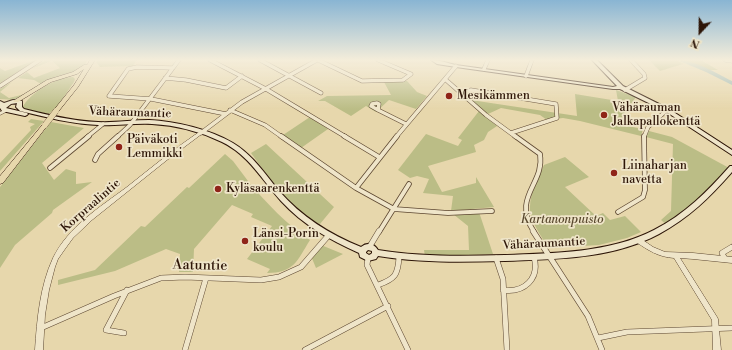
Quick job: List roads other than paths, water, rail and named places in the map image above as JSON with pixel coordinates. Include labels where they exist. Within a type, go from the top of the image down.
[{"type":"highway","points":[[17,104],[49,81],[62,76]]},
{"type":"highway","points":[[17,104],[54,81],[69,76]]},
{"type":"highway","points":[[61,105],[79,78],[72,76]]},
{"type":"highway","points":[[0,182],[76,86],[82,76]]},
{"type":"highway","points":[[0,174],[29,145]]},
{"type":"main road","points":[[528,76],[613,88],[623,88]]},
{"type":"main road","points":[[611,76],[623,88],[667,110],[732,153]]},
{"type":"main road","name":"Vähäraumantie","points":[[0,100],[17,104],[22,110],[46,116]]},
{"type":"main road","points":[[3,109],[17,104]]},
{"type":"main road","name":"Vähäraumantie","points":[[3,109],[79,122],[103,124],[167,124],[201,133],[231,144],[245,154],[283,200],[305,221],[328,236],[362,251]]},
{"type":"main road","name":"Vähäraumantie","points":[[376,253],[399,257],[435,260],[534,257],[585,254],[627,244],[675,222],[698,203],[732,168]]},
{"type":"main road","points":[[370,246],[376,253],[373,257],[368,258],[363,255],[362,251],[366,247],[370,246]]},
{"type":"street","points":[[0,86],[15,76]]},
{"type":"street","points":[[123,76],[109,96],[148,99],[226,114]]},
{"type":"street","points":[[95,160],[98,154],[132,123],[148,99],[165,78],[186,80],[226,88],[242,76]]},
{"type":"street","points":[[243,76],[379,157]]},
{"type":"street","points":[[201,133],[230,110],[288,76]]},
{"type":"street","points":[[290,76],[321,93]]},
{"type":"street","points":[[352,76],[362,81],[403,80],[408,76]]},
{"type":"street","points":[[356,188],[406,124],[449,76]]},
{"type":"street","points":[[623,88],[645,78],[645,76]]},
{"type":"street","points":[[446,80],[480,110],[540,154],[541,163],[527,198],[525,209],[530,226],[588,316],[602,350]]},
{"type":"street","points":[[460,92],[471,90],[556,104],[557,118],[511,133]]},
{"type":"street","points":[[230,110],[265,125],[356,188],[394,209],[448,213],[492,211]]},
{"type":"street","points":[[378,110],[406,124]]},
{"type":"street","points":[[618,212],[638,202],[643,197],[645,190],[644,135],[648,127],[667,110]]},
{"type":"street","points":[[50,168],[103,124]]},
{"type":"street","name":"Korpraalintie","points":[[39,350],[41,328],[52,269],[57,257],[66,244],[92,216],[201,133]]},
{"type":"street","points":[[370,246],[409,184]]},
{"type":"street","name":"Aatuntie","points":[[41,328],[127,290],[161,278],[262,280],[279,278],[300,267],[328,236]]},
{"type":"street","points":[[638,240],[651,250],[659,253],[732,260]]},
{"type":"street","points":[[725,259],[722,253],[732,247]]},
{"type":"street","points":[[675,255],[709,308],[714,319],[717,350]]},
{"type":"street","points":[[378,286],[389,282],[395,276],[398,270],[399,257]]},
{"type":"street","points":[[503,290],[514,291],[522,288],[536,268],[537,263],[534,257]]},
{"type":"street","points":[[368,258],[367,265],[408,350]]},
{"type":"street","points":[[496,258],[503,279],[507,350]]},
{"type":"street","points":[[185,350],[206,278]]},
{"type":"street","points":[[124,333],[106,330],[127,290]]},
{"type":"street","points":[[305,350],[388,306]]},
{"type":"street","points":[[598,338],[627,332],[732,328]]},
{"type":"waterway","points":[[719,76],[732,83]]},
{"type":"place","name":"Mesikämmen","points":[[449,96]]},
{"type":"place","name":"Vähärauman Jalkapallokenttä","points":[[604,115]]},
{"type":"place","name":"Päiväkoti Lemmikki","points":[[119,147]]},
{"type":"place","name":"Liinaharjan navetta","points":[[614,173]]},
{"type":"place","name":"Kyläsaarenkenttä","points":[[218,189]]},
{"type":"place","name":"Länsi-Porin koulu","points":[[245,241]]},
{"type":"park label","name":"Kartanonpuisto","points":[[562,220]]}]
